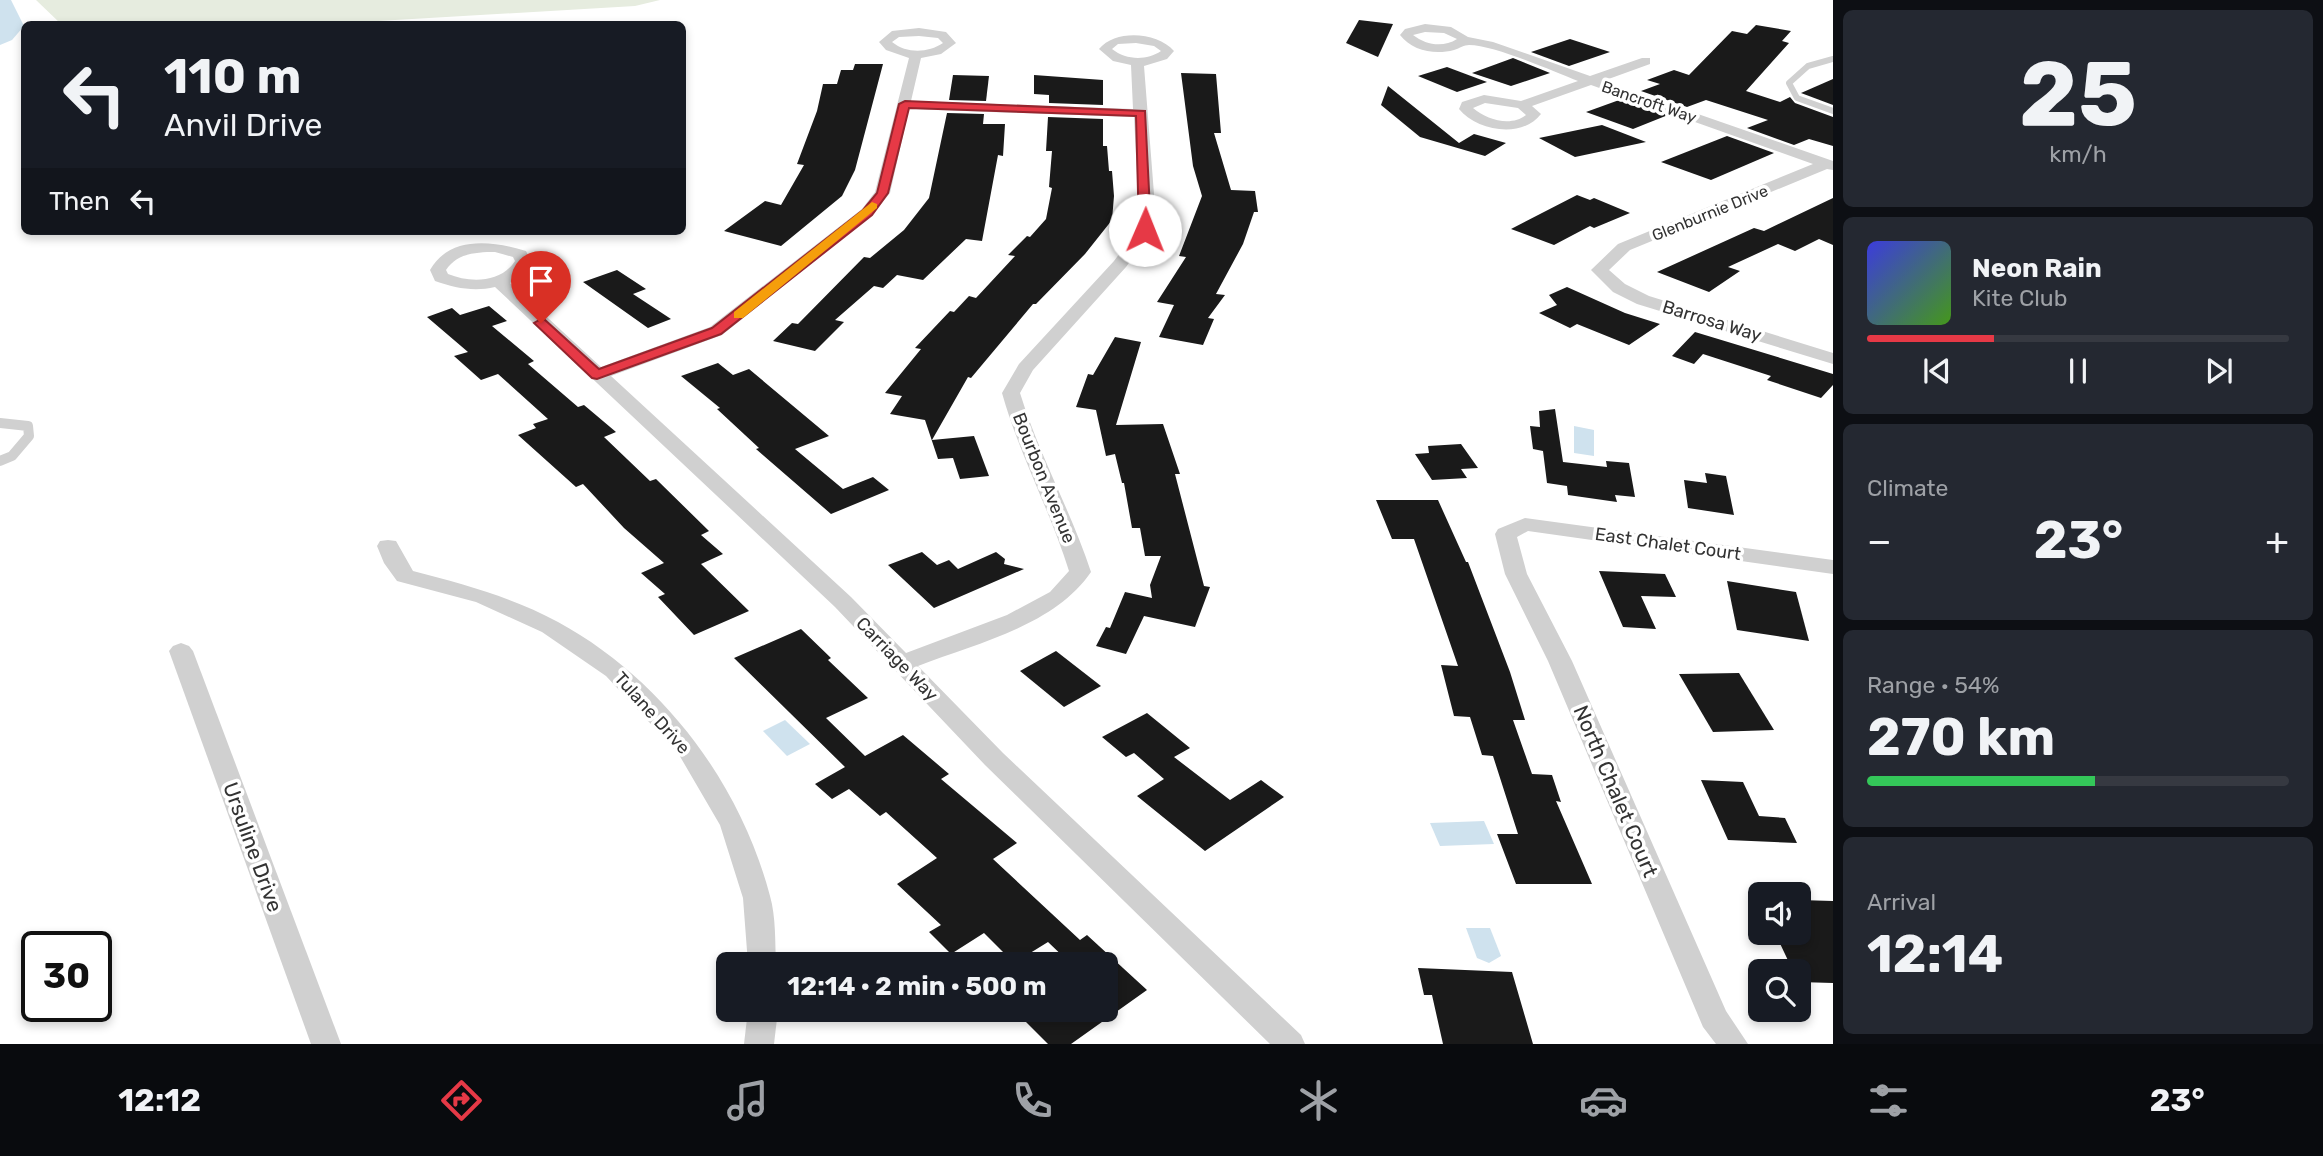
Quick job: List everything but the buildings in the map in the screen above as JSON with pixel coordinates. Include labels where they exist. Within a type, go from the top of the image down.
[{"type":"street","name":"Bancroft Way","points":[[1464,40],[1489,45],[1830,165]]},
{"type":"street","points":[[597,375],[716,331],[867,212],[882,193],[916,54]]},
{"type":"street","name":"Bourbon Avenue","points":[[901,664],[1015,620],[1058,597],[1080,572],[1072,541],[1018,421],[1011,393],[1025,368],[1120,264],[1145,230],[1142,113],[1137,61]]},
{"type":"street","points":[[1522,105],[1646,61]]},
{"type":"street","points":[[905,104],[1142,113]]},
{"type":"street","name":"Glenburnie Drive","points":[[1599,270],[1624,247],[1830,165]]},
{"type":"street","name":"Barrosa Way","points":[[1599,270],[1619,288],[1643,300],[1833,359]]},
{"type":"street","name":"Carriage Way","points":[[498,281],[842,602],[994,759],[1290,1044]]},
{"type":"street","name":"East Chalet Court","points":[[1506,534],[1525,524],[1833,567]]},
{"type":"street","name":"North Chalet Court","points":[[1506,534],[1516,575],[1560,661],[1714,1018],[1733,1044]]},
{"type":"street","name":"Tulane Drive","points":[[388,546],[395,563],[405,576],[484,597],[550,627],[614,670],[687,747],[733,824],[757,898],[761,952]]},
{"type":"street","name":"Ursuline Drive","points":[[181,651],[326,1044]]},
{"type":"street","points":[[759,1044],[761,1022]]},
{"type":"lane","points":[[1833,59],[1817,62],[1794,75],[1789,83],[1797,98],[1833,111]]},
{"type":"lane","points":[[0,423],[28,426],[29,436],[12,456],[0,461]]},
{"type":"shaded area","points":[[36,0],[660,0],[635,6],[378,21],[58,21]]},
{"type":"water","points":[[0,0],[11,0],[22,21],[21,30],[12,40],[0,45]]},
{"type":"water","points":[[1574,426],[1594,430],[1594,456],[1574,453]]},
{"type":"water","points":[[785,720],[810,744],[787,756],[763,731]]},
{"type":"water","points":[[1484,821],[1494,844],[1440,846],[1430,823]]},
{"type":"water","points":[[1466,928],[1490,928],[1501,956],[1489,963],[1477,958]]},
{"type":"slow traffic","points":[[739,315],[872,206]]},
{"type":"route","points":[[541,323],[597,375],[716,331],[867,212],[882,193],[905,104],[1142,113],[1145,230]]}]
